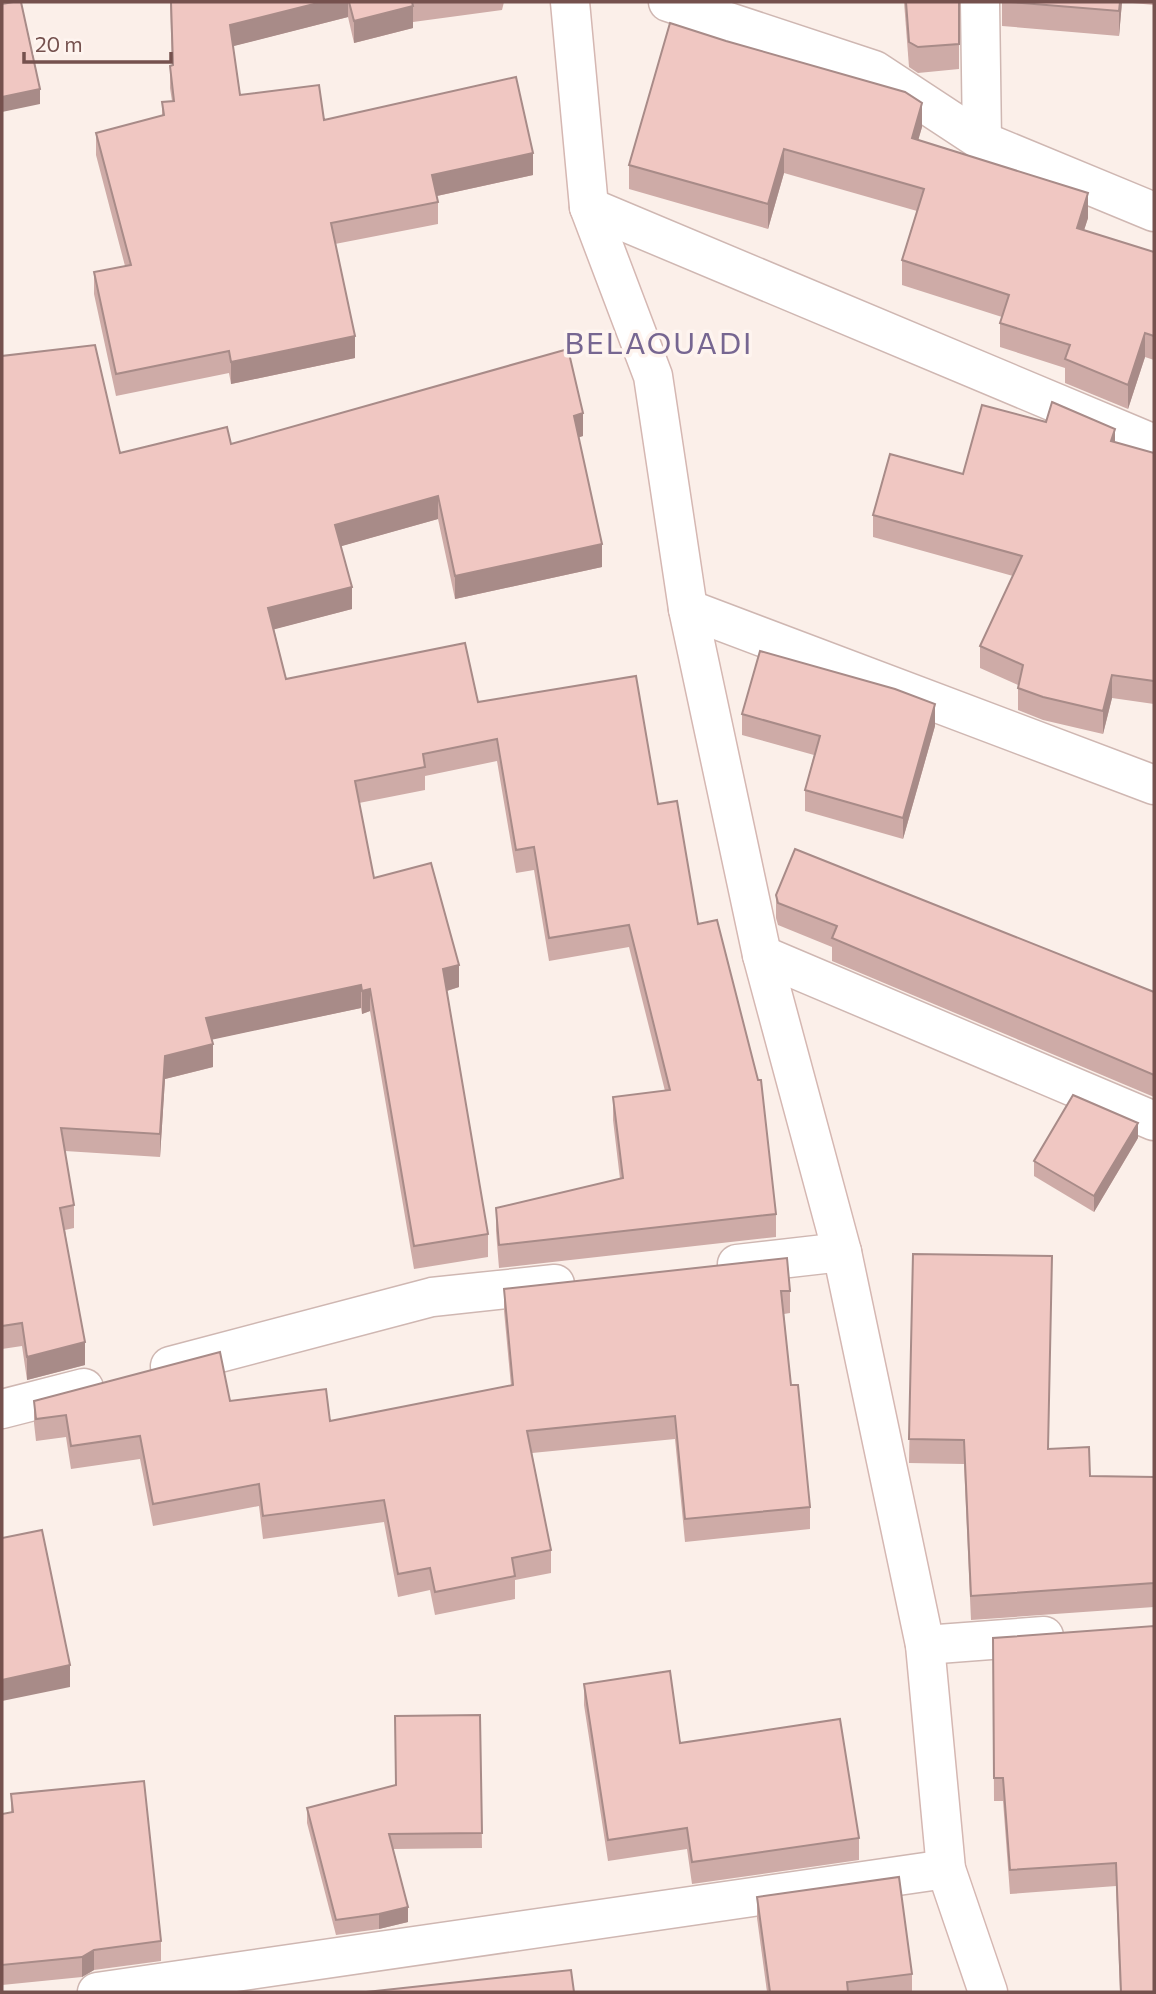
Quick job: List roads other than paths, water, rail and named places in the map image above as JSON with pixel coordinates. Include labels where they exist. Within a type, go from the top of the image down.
[{"type":"street","points":[[570,2],[589,207],[653,376],[688,609],[762,955],[842,1252],[925,1645],[946,1869],[988,1992]]},
{"type":"street","points":[[668,2],[874,70],[982,141],[1154,212]]},
{"type":"street","points":[[980,2],[982,141]]},
{"type":"street","points":[[589,207],[1154,444]]},
{"type":"street","points":[[688,609],[1154,785]]},
{"type":"street","points":[[762,955],[1154,1121]]},
{"type":"street","points":[[705,1267],[842,1252]]},
{"type":"street","points":[[2,1409],[432,1297],[582,1280]]},
{"type":"street","points":[[925,1645],[1073,1634]]},
{"type":"street","points":[[97,1992],[946,1869]]},
{"type":"district","name":"BELAOUADI","points":[[659,344]]}]
